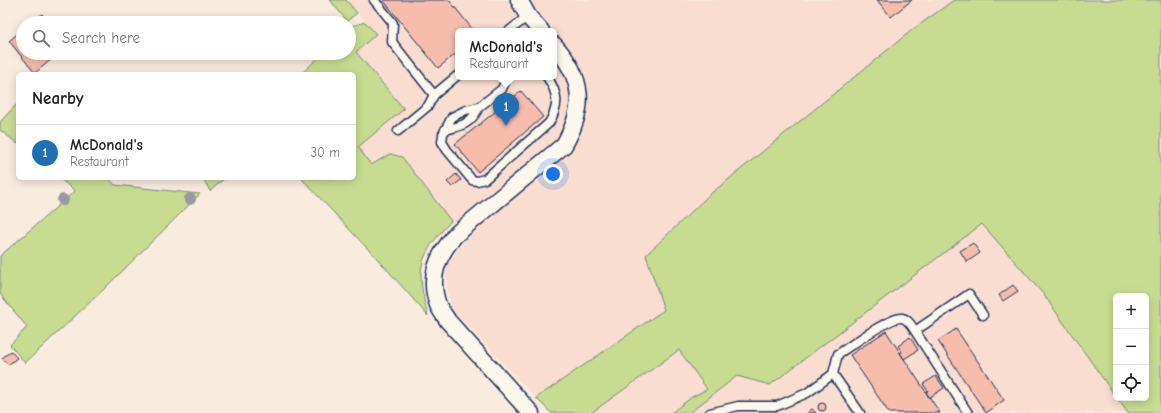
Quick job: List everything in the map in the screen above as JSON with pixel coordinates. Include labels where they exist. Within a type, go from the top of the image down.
[{"type":"street","points":[[519,0],[528,16],[538,28]]},
{"type":"street","points":[[531,413],[448,321],[439,306],[434,287],[434,273],[445,248],[455,235],[564,145],[571,134],[578,113],[579,89],[569,65],[557,49]]},
{"type":"lane","points":[[374,0],[393,23],[392,42],[434,95]]},
{"type":"lane","points":[[513,28],[528,16]]},
{"type":"lane","points":[[398,131],[428,106],[434,95],[455,77]]},
{"type":"lane","points":[[506,80],[502,89],[479,107],[466,110],[452,117],[445,130],[442,142],[472,180],[477,182],[485,179],[548,123],[555,113],[557,101],[554,88],[549,80]]},
{"type":"lane","points":[[445,130],[468,123],[475,116],[479,107]]},
{"type":"lane","points":[[916,331],[969,294],[983,315]]},
{"type":"lane","points":[[710,413],[738,406],[777,406],[807,392],[833,374],[838,354],[890,320],[902,318],[907,320],[916,331],[968,413]]},
{"type":"lane","points":[[833,374],[860,413]]},
{"type":"shaded area","points":[[346,0],[954,0],[912,30],[708,196],[646,255],[665,310],[536,398],[452,309],[447,289],[446,266],[465,240],[402,157],[390,154],[371,165],[357,147],[404,108],[356,51],[376,34]]},
{"type":"shaded area","points":[[982,224],[1044,295],[1113,392],[1113,401],[1119,401],[1128,413],[591,413],[679,350],[712,395],[737,376],[770,385]]},
{"type":"green space","points":[[330,0],[346,0],[357,13],[353,16],[343,16]]},
{"type":"green space","points":[[954,0],[1161,0],[1161,413],[1128,413],[1119,401],[1149,401],[1149,293],[1113,293],[1113,393],[1044,295],[982,224],[770,385],[737,376],[689,413],[671,413],[692,397],[707,389],[679,350],[591,413],[551,413],[536,398],[664,310],[646,255],[708,196],[912,30]]},
{"type":"green space","points":[[365,22],[376,34],[356,52],[356,25]]},
{"type":"green space","points":[[356,52],[404,109],[358,147],[371,165],[390,154],[402,157],[451,221],[431,245],[422,264],[422,286],[428,316],[384,266],[303,180],[356,180],[356,72],[303,72],[316,60],[356,60]]},
{"type":"green space","points":[[16,105],[16,142],[0,130],[0,122]]},
{"type":"green space","points":[[61,180],[111,180],[115,185],[200,194],[105,288],[25,363],[10,345],[27,327],[0,294],[0,256],[75,191]]},
{"type":"green space","points":[[204,180],[223,180],[210,191]]},
{"type":"building","points":[[383,0],[449,0],[472,28],[455,28],[455,54],[438,68]]},
{"type":"building","points":[[877,0],[912,0],[891,17]]},
{"type":"building","points":[[16,35],[16,50],[9,41]]},
{"type":"building","points":[[24,60],[51,60],[36,72],[34,72]]},
{"type":"building","points":[[521,91],[543,117],[478,172],[455,144]]},
{"type":"building","points":[[456,174],[461,180],[452,187],[447,182]]},
{"type":"building","points":[[973,243],[980,253],[967,262],[960,251]]},
{"type":"building","points":[[1013,285],[1018,291],[1003,301],[999,295]]},
{"type":"building","points":[[956,329],[1004,400],[986,413],[938,341]]},
{"type":"building","points":[[886,331],[940,413],[889,413],[850,355]]},
{"type":"building","points":[[910,337],[918,350],[904,359],[898,346]]},
{"type":"building","points":[[11,351],[17,358],[8,365],[2,358]]},
{"type":"building","points":[[936,376],[944,388],[929,398],[926,392],[928,391],[923,384]]},
{"type":"building","points":[[822,403],[825,404],[825,410],[822,411],[819,410],[818,407],[819,404]]},
{"type":"building","points":[[812,409],[816,413],[808,413],[809,411]]},
{"type":"place","name":"McDonald's","points":[[506,126]]}]
